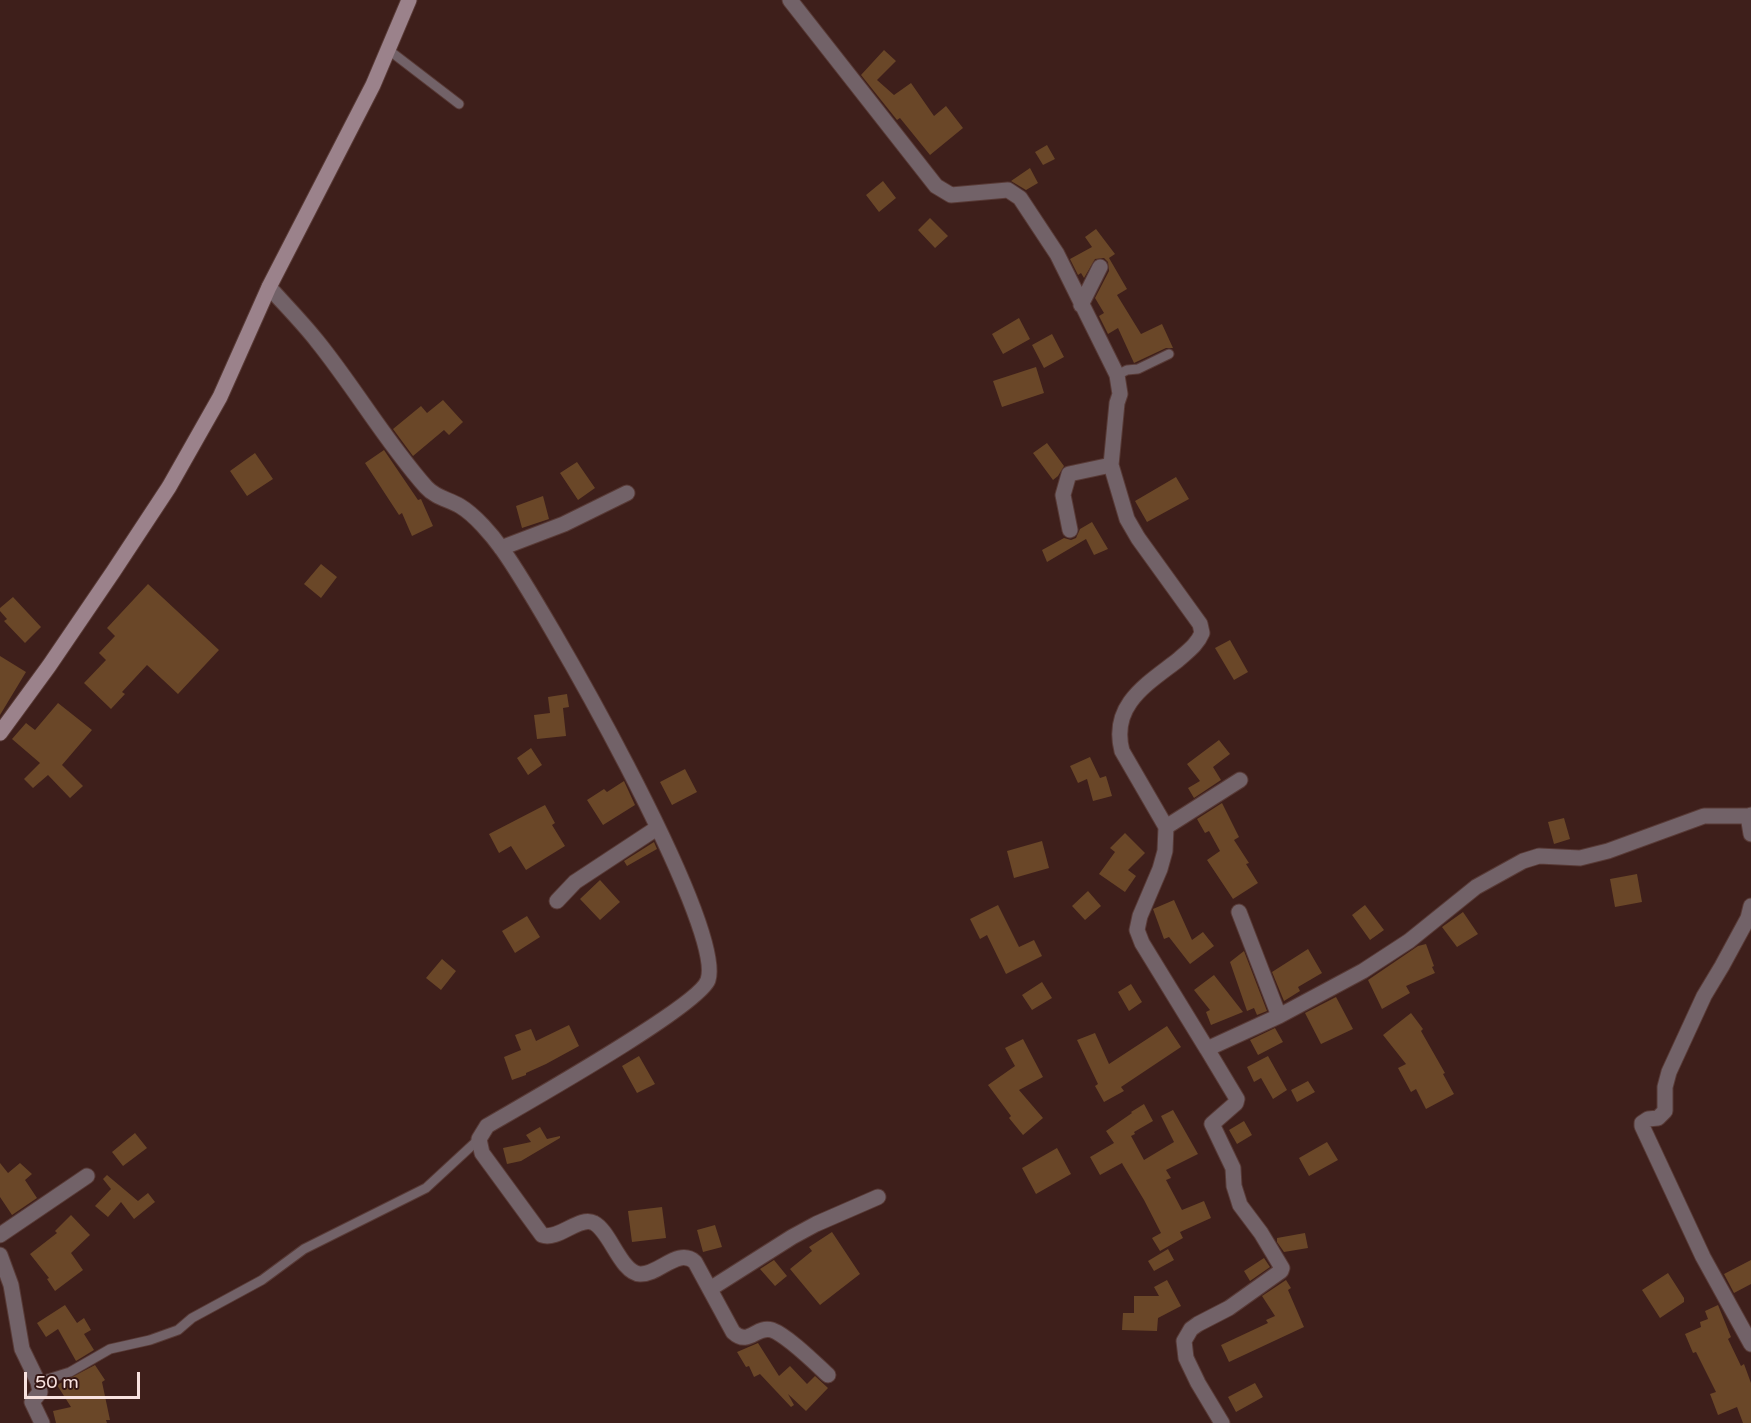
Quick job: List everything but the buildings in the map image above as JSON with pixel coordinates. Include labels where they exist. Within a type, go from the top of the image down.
[{"type":"street","points":[[0,733],[81,619],[169,487],[220,397],[269,287],[390,51],[409,0]]},
{"type":"street","points":[[790,0],[936,186],[951,195],[1008,189],[1020,198],[1057,254],[1117,375],[1120,394],[1116,403],[1111,465],[1126,519],[1202,628],[1202,633],[1195,646],[1137,692],[1126,707],[1120,722],[1119,738],[1122,751],[1166,827],[1165,851],[1160,869],[1140,916],[1137,930],[1142,944],[1237,1099],[1236,1103],[1212,1124],[1233,1168],[1235,1194],[1240,1205],[1261,1233],[1282,1268],[1229,1308],[1191,1329],[1184,1341],[1190,1366],[1222,1423]]},
{"type":"street","points":[[1081,305],[1100,267]]},
{"type":"street","points":[[269,287],[317,341],[396,450],[429,490],[441,499],[459,506],[475,518],[501,548],[593,703],[630,771],[690,900],[709,963],[708,980],[702,990],[622,1046],[487,1126],[479,1139],[482,1154],[542,1235],[546,1237],[585,1221],[592,1221],[599,1226],[633,1272],[646,1273],[686,1256],[695,1262],[733,1332],[738,1336],[748,1337],[764,1330],[771,1330],[795,1346],[828,1375]]},
{"type":"street","points":[[1070,530],[1063,495],[1069,474],[1111,465]]},
{"type":"street","points":[[501,548],[564,524],[627,493]]},
{"type":"street","points":[[1166,827],[1240,780]]},
{"type":"street","points":[[1207,1049],[1279,1016],[1363,971],[1409,941],[1476,887],[1523,861],[1539,856],[1580,858],[1599,854],[1704,816],[1750,816],[1751,834]]},
{"type":"street","points":[[557,901],[576,882],[657,828]]},
{"type":"street","points":[[1751,906],[1748,918],[1704,996],[1669,1072],[1665,1087],[1665,1111],[1658,1118],[1647,1119],[1642,1126],[1703,1257],[1751,1344]]},
{"type":"street","points":[[1239,912],[1279,1016]]},
{"type":"street","points":[[0,1235],[87,1176]]},
{"type":"street","points":[[710,1290],[792,1237],[878,1197]]},
{"type":"street","points":[[0,1255],[11,1285],[22,1349],[38,1382],[40,1392],[32,1402],[37,1421]]},
{"type":"lane","points":[[390,51],[459,104]]},
{"type":"lane","points":[[1117,375],[1127,370],[1138,369],[1169,354]]},
{"type":"lane","points":[[38,1382],[70,1372],[110,1349],[150,1340],[177,1330],[192,1317],[262,1280],[304,1249],[426,1188],[479,1139]]}]
